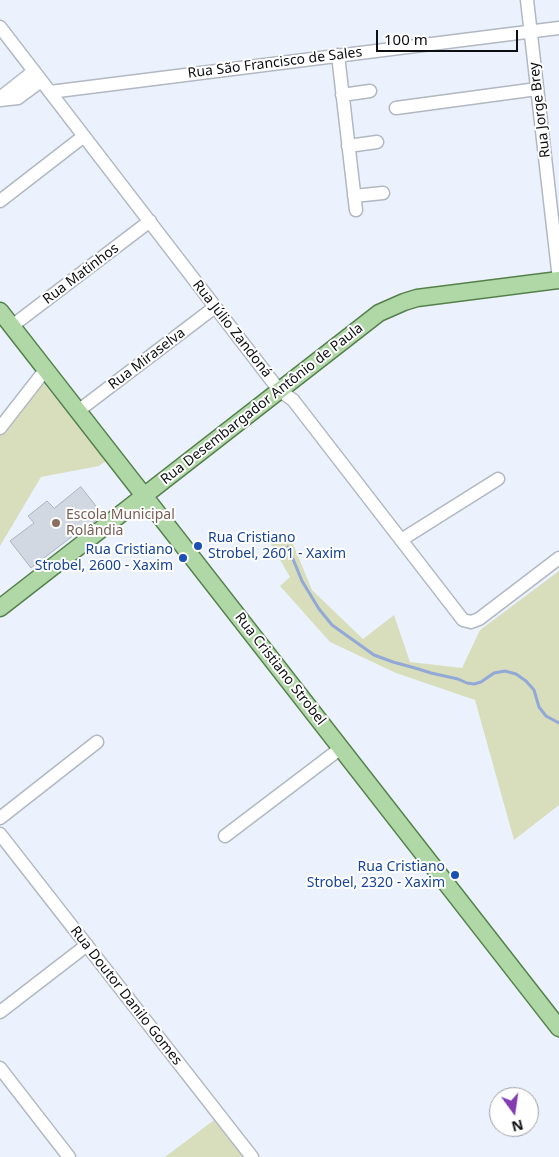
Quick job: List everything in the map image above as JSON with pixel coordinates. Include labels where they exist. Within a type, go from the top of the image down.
[{"type":"main road","name":"Rua Desembargador Antônio de Paula","points":[[0,608],[379,313],[417,298],[559,279]]},
{"type":"main road","name":"Rua Cristiano Strobel","points":[[0,311],[559,1028]]},
{"type":"street","name":"Rua Jorge Brey","points":[[527,0],[559,279]]},
{"type":"street","name":"Rua Júlio Zandoná","points":[[0,27],[279,390],[293,400],[460,618],[467,622],[479,619],[559,558]]},
{"type":"street","name":"Rua São Francisco de Sales","points":[[50,92],[559,28]]},
{"type":"street","points":[[338,56],[356,210]]},
{"type":"street","points":[[0,99],[18,98],[38,76]]},
{"type":"street","points":[[396,108],[537,88]]},
{"type":"street","points":[[342,95],[370,91]]},
{"type":"street","points":[[0,200],[84,136]]},
{"type":"street","points":[[348,146],[377,142]]},
{"type":"street","points":[[354,196],[383,192]]},
{"type":"street","name":"Rua Matinhos","points":[[12,326],[150,221]]},
{"type":"street","name":"Rua Miraselva","points":[[78,411],[215,306]]},
{"type":"street","points":[[0,428],[46,369]]},
{"type":"street","points":[[401,540],[498,479]]},
{"type":"street","points":[[0,818],[97,742]]},
{"type":"street","points":[[225,836],[341,748]]},
{"type":"street","name":"Rua Doutor Danilo Gomes","points":[[0,834],[252,1157]]},
{"type":"street","points":[[0,1012],[87,945]]},
{"type":"street","points":[[0,1068],[69,1157]]},
{"type":"green space","points":[[41,380],[106,461],[99,466],[41,477],[0,546],[0,434]]},
{"type":"green space","points":[[268,539],[291,539],[312,590],[363,639],[394,615],[410,662],[462,668],[480,630],[559,571],[559,805],[514,840],[475,700],[396,673],[330,642],[280,586],[290,577]]},
{"type":"green space","points":[[214,1120],[245,1157],[165,1157]]},
{"type":"building","points":[[81,487],[103,515],[31,568],[10,541],[34,523],[28,516],[47,501],[54,508]]},
{"type":"waterway","points":[[288,547],[302,581],[319,609],[332,625],[374,655],[474,684],[481,682],[494,673],[505,671],[516,674],[534,690],[539,707],[546,716],[559,723]]},
{"type":"place","name":"Escola Municipal Rolândia","points":[[56,523]]},
{"type":"place","name":"Rua Cristiano Strobel, 2601 - Xaxim","points":[[198,546]]},
{"type":"place","name":"Rua Cristiano Strobel, 2600 - Xaxim","points":[[183,558]]},
{"type":"place","name":"Rua Cristiano Strobel, 2320 - Xaxim","points":[[455,875]]}]
